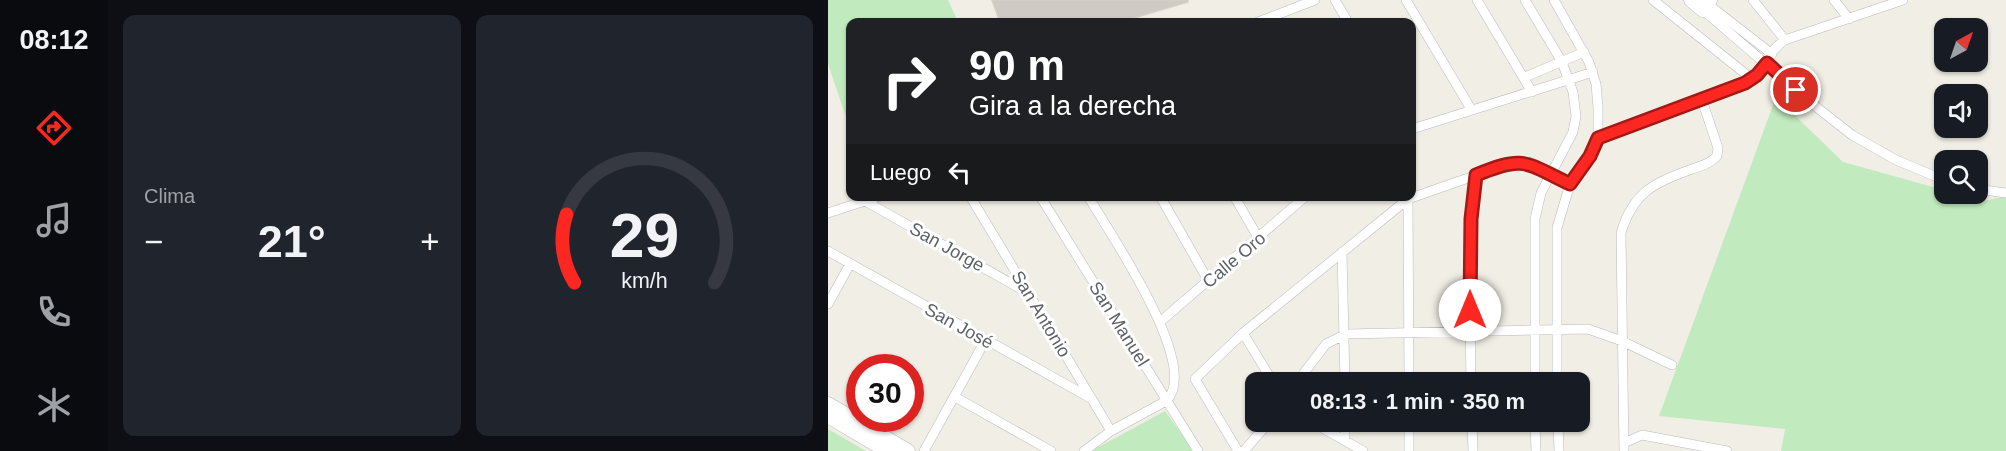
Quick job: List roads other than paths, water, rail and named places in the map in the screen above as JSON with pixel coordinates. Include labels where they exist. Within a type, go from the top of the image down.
[{"type":"main road","points":[[1691,0],[1705,4]]},
{"type":"main road","points":[[828,404],[908,451]]},
{"type":"main road","points":[[828,416],[887,451]]},
{"type":"street","points":[[1277,18],[1315,0]]},
{"type":"street","points":[[1335,0],[1346,18]]},
{"type":"street","points":[[1406,0],[1471,110]]},
{"type":"street","points":[[1477,0],[1532,92]]},
{"type":"street","points":[[1525,0],[1562,62],[1570,81],[1576,116],[1574,132],[1541,192],[1535,219],[1535,372]]},
{"type":"street","points":[[1554,0],[1593,72],[1598,107],[1598,138],[1590,156],[1570,184],[1557,228],[1557,372]]},
{"type":"street","points":[[1653,0],[1752,79]]},
{"type":"street","points":[[1753,0],[1785,40]]},
{"type":"street","points":[[1834,0],[1849,19]]},
{"type":"street","points":[[1598,138],[1752,79],[1785,40],[1903,0]]},
{"type":"street","points":[[1705,4],[1772,54]]},
{"type":"street","points":[[1705,4],[1782,78],[1859,139],[1934,176]]},
{"type":"street","points":[[1525,77],[1584,52]]},
{"type":"street","points":[[1416,128],[1593,72]]},
{"type":"street","points":[[1624,447],[1621,233],[1632,205],[1653,185],[1709,164],[1717,156],[1718,148],[1702,100]]},
{"type":"street","points":[[1416,196],[1514,162],[1531,165],[1570,184]]},
{"type":"street","points":[[1471,372],[1470,249],[1476,175]]},
{"type":"street","points":[[1988,191],[2006,193]]},
{"type":"street","points":[[828,213],[865,201]]},
{"type":"street","name":"San Jorge","points":[[865,201],[1028,293]]},
{"type":"street","name":"San Antonio","points":[[973,201],[1112,431]]},
{"type":"street","name":"San Manuel","points":[[1043,201],[1198,451]]},
{"type":"street","points":[[1084,451],[1112,431],[1166,401],[1173,391],[1171,352],[1161,321],[1091,201]]},
{"type":"street","points":[[1163,201],[1209,282]]},
{"type":"street","points":[[1237,201],[1259,239]]},
{"type":"street","name":"Calle Oro","points":[[1161,321],[1301,201]]},
{"type":"street","points":[[1238,451],[1195,379],[1243,333],[1406,201]]},
{"type":"street","points":[[1408,201],[1409,372]]},
{"type":"street","name":"San José","points":[[828,251],[1092,399]]},
{"type":"street","points":[[1342,252],[1346,372]]},
{"type":"street","points":[[828,304],[850,264]]},
{"type":"street","points":[[1305,372],[1326,344],[1346,334],[1534,329],[1592,330],[1622,341],[1672,365]]},
{"type":"street","points":[[1243,333],[1267,372]]},
{"type":"street","points":[[924,451],[986,341]]},
{"type":"street","points":[[955,397],[1052,451]]},
{"type":"street","points":[[1244,451],[1260,432]]},
{"type":"street","points":[[1330,432],[1363,451]]},
{"type":"street","points":[[1345,432],[1345,440]]},
{"type":"street","points":[[1409,432],[1409,451]]},
{"type":"street","points":[[1472,432],[1473,451]]},
{"type":"street","points":[[1535,432],[1536,451]]},
{"type":"street","points":[[1558,432],[1559,451]]},
{"type":"street","points":[[1624,447],[1642,435],[1727,451]]}]
